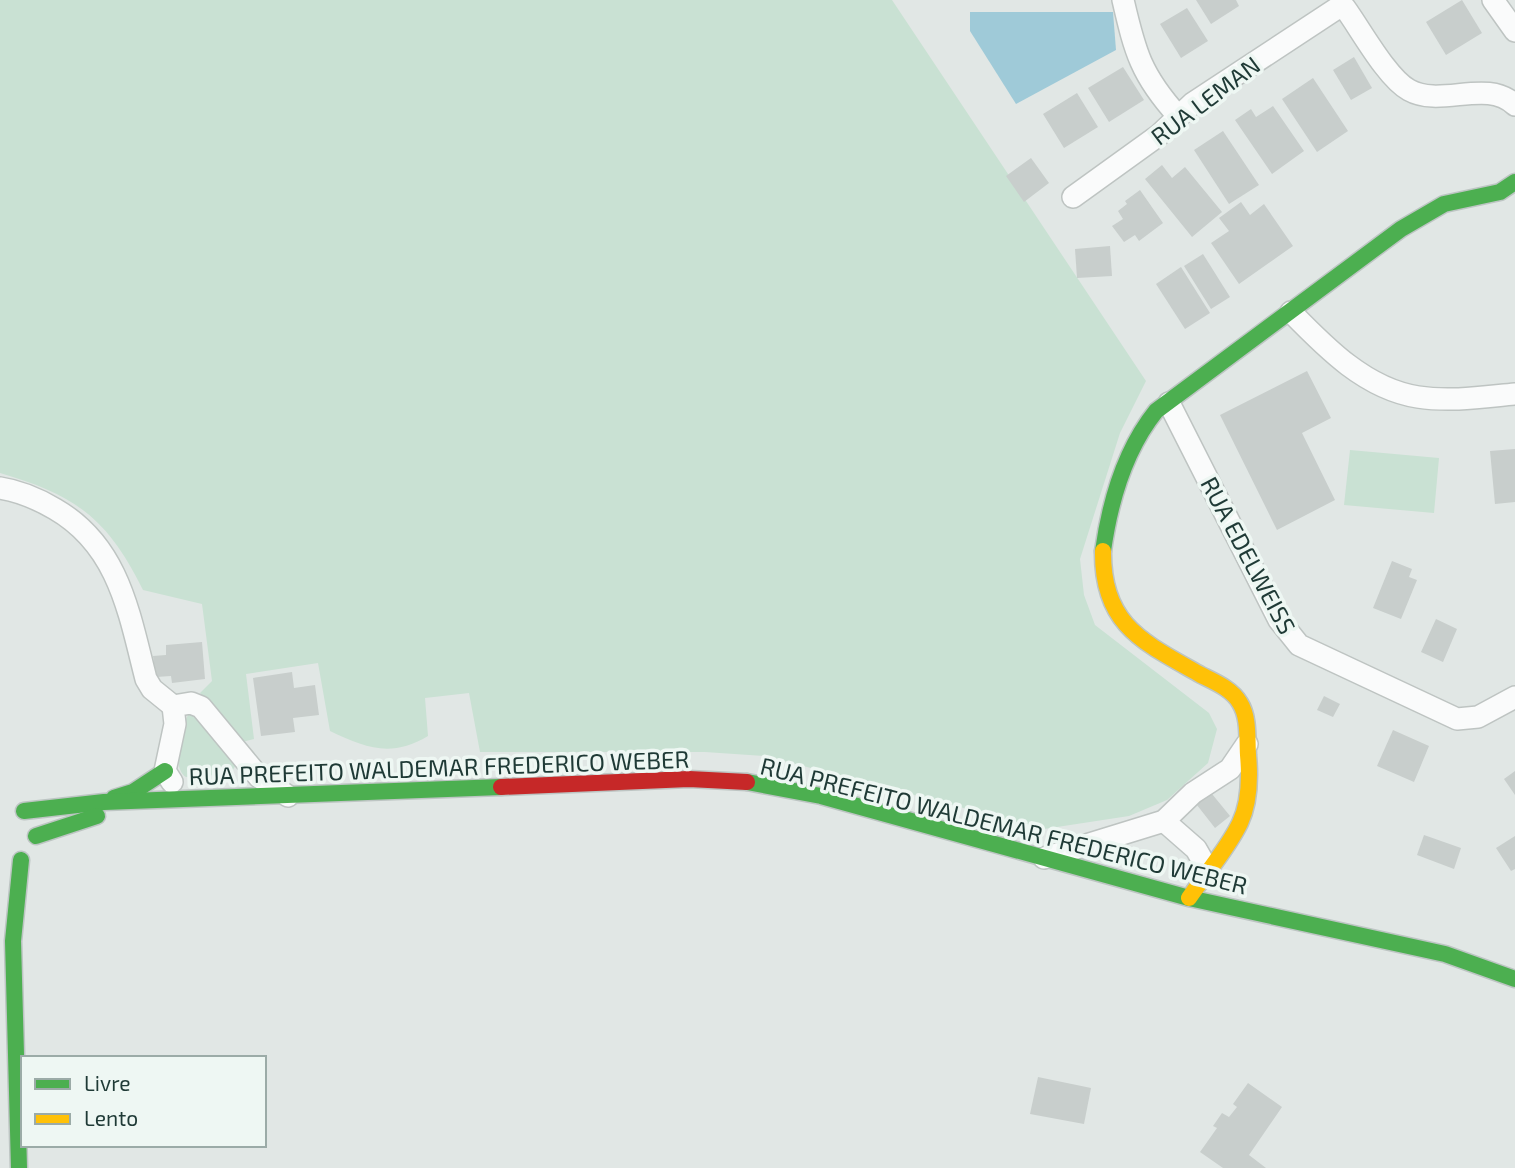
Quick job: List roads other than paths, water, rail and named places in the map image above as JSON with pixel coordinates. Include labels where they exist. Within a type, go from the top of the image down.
[{"type":"main road","points":[[1189,898],[1244,816],[1250,779],[1247,744],[1240,704],[1229,691],[1147,643],[1125,626],[1111,609],[1104,586],[1104,537],[1129,451],[1141,429],[1168,403],[1425,214],[1462,199],[1500,192],[1515,182]]},
{"type":"main road","points":[[104,802],[133,792],[165,771]]},
{"type":"main road","name":"RUA PREFEITO WALDEMAR FREDERICO WEBER","points":[[24,811],[104,802],[290,797],[675,779],[734,780],[821,796],[1189,898],[1446,954],[1515,979]]},
{"type":"main road","name":"RUA PREFEITO WALDEMAR FREDERICO WEBER","points":[[36,836],[138,803]]},
{"type":"main road","points":[[6,806],[24,811],[32,818],[36,836],[34,846],[21,860],[13,942],[19,1168]]},
{"type":"main road","points":[[3,862],[21,860]]},
{"type":"main road","points":[[0,886],[13,942]]},
{"type":"street","points":[[1123,0],[1145,73],[1153,88],[1178,116]]},
{"type":"street","points":[[1493,0],[1515,31]]},
{"type":"street","name":"RUA LEMAN","points":[[1073,197],[1159,135],[1178,116],[1339,7],[1345,8],[1407,89],[1430,95],[1493,94],[1515,105]]},
{"type":"street","points":[[1291,312],[1334,356],[1366,377],[1398,391],[1418,397],[1461,399],[1515,394]]},
{"type":"street","name":"RUA EDELWEISS","points":[[1168,403],[1279,620],[1299,645],[1457,719],[1478,717],[1515,697]]},
{"type":"street","points":[[0,488],[37,498],[73,519],[95,540],[111,564],[126,599],[146,679],[152,689],[173,706],[175,724],[165,771],[173,783],[201,800]]},
{"type":"street","points":[[173,706],[191,704],[201,707],[258,777],[290,797]]},
{"type":"street","points":[[1042,859],[1164,821],[1193,793],[1230,769],[1247,744]]},
{"type":"street","points":[[1164,821],[1196,849],[1208,870]]},
{"type":"water","points":[[970,12],[1113,12],[1116,50],[1016,104],[970,31]]}]
